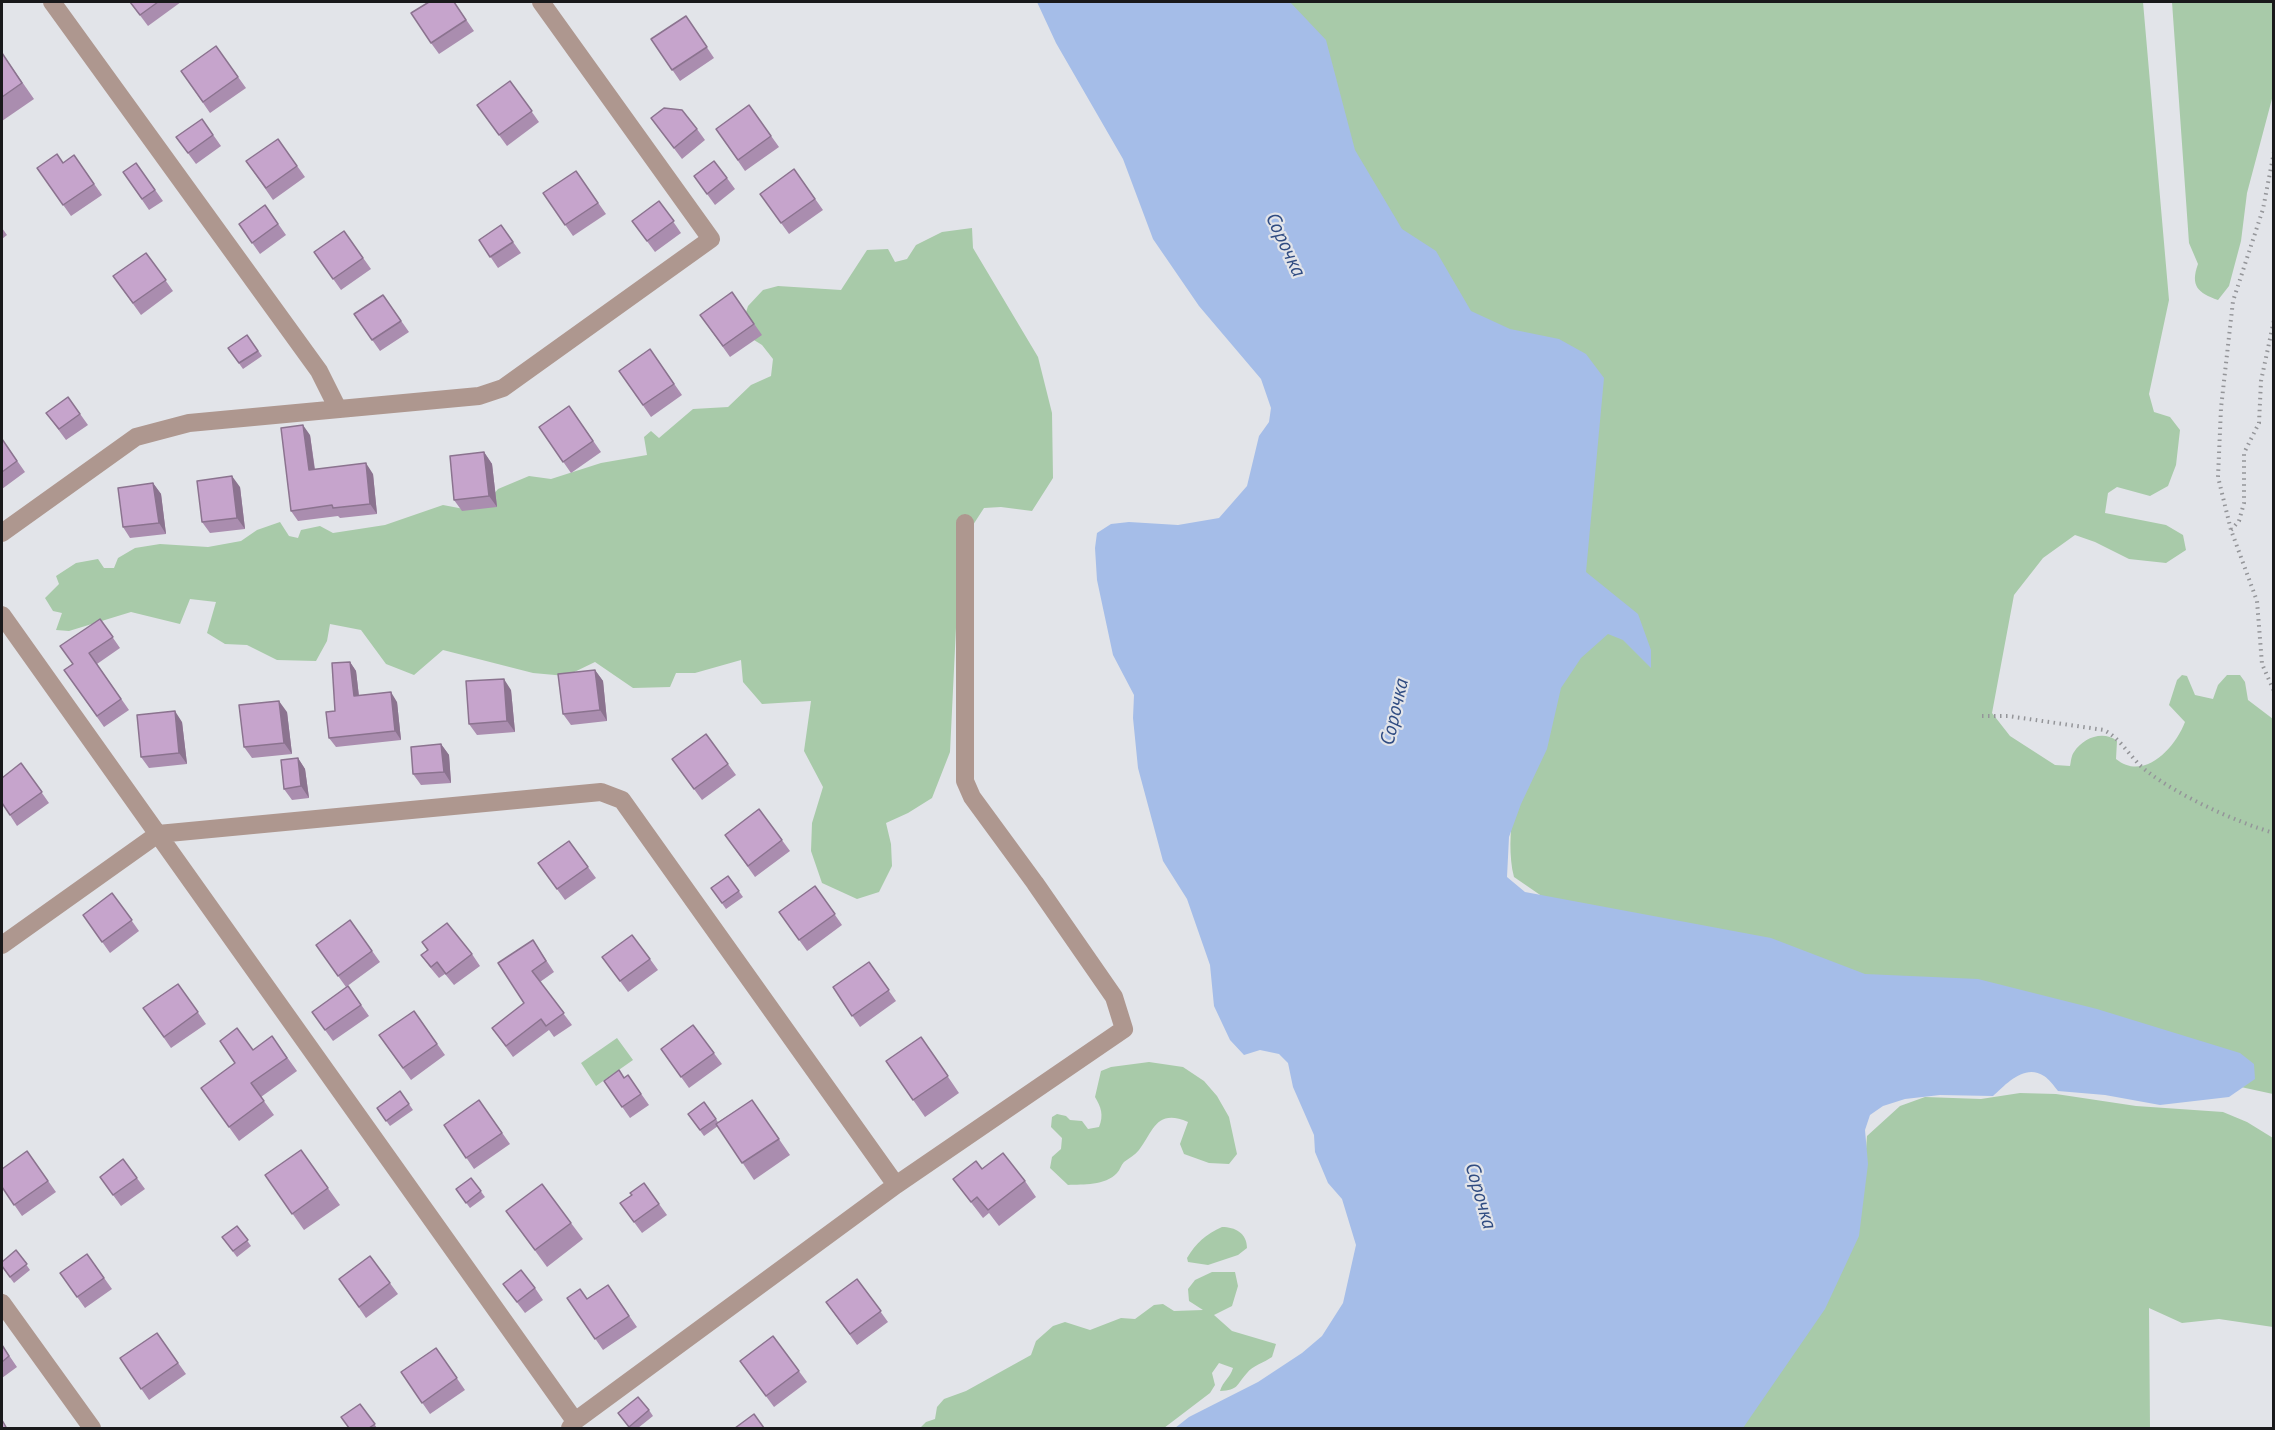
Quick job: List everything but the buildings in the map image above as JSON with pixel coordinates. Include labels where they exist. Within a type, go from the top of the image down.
[{"type":"street","points":[[52,2],[319,371],[338,409]]},
{"type":"street","points":[[2,533],[136,437],[189,423],[479,396],[503,388],[711,239],[541,2]]},
{"type":"street","points":[[2,615],[573,1425],[896,1185],[1124,1029],[1114,997],[972,797],[965,782],[965,523]]},
{"type":"street","points":[[2,945],[158,834],[601,792],[613,795],[622,800],[896,1185]]},
{"type":"street","points":[[2,1303],[92,1428]]},
{"type":"path","points":[[2274,152],[2263,208],[2233,302],[2221,408],[2218,477],[2231,530],[2257,601],[2262,664],[2274,691]]},
{"type":"path","points":[[2231,530],[2239,521],[2244,503],[2244,453],[2259,423],[2261,381],[2274,320]]},
{"type":"path","points":[[1982,716],[2008,716],[2104,730],[2115,736],[2146,771],[2185,796],[2274,833]]},
{"type":"green space","points":[[1273,2],[2143,2],[2169,300],[2149,394],[2154,412],[2170,417],[2180,430],[2176,465],[2168,486],[2150,496],[2117,487],[2108,493],[2105,513],[2166,525],[2183,535],[2186,550],[2166,563],[2129,559],[2075,535],[2043,558],[2014,595],[1992,713],[2010,736],[2055,765],[2070,766],[2072,755],[2078,747],[2088,739],[2100,736],[2117,741],[2116,759],[2127,765],[2137,767],[2157,759],[2174,742],[2185,722],[2169,705],[2177,680],[2182,675],[2187,676],[2195,695],[2213,699],[2218,685],[2227,675],[2240,675],[2245,682],[2248,700],[2273,719],[2273,1094],[2227,1084],[1870,983],[1562,910],[1514,877],[1511,844],[1514,810],[1522,775],[1550,705],[1597,610],[1482,338],[1410,255]]},
{"type":"green space","points":[[2172,2],[2273,2],[2273,95],[2247,193],[2241,241],[2229,286],[2218,300],[2205,295],[2198,288],[2195,278],[2198,264],[2189,243]]},
{"type":"green space","points":[[972,228],[973,248],[1038,357],[1052,413],[1053,478],[1032,511],[1001,507],[984,508],[960,545],[950,752],[932,798],[886,823],[891,844],[892,866],[879,892],[857,899],[822,883],[811,851],[812,823],[823,787],[804,751],[811,701],[762,704],[743,682],[741,660],[695,673],[676,673],[670,687],[633,688],[595,662],[566,676],[533,673],[443,650],[414,675],[386,664],[361,630],[330,624],[327,641],[316,661],[277,660],[247,645],[225,644],[207,633],[216,602],[190,599],[180,624],[131,612],[69,631],[56,630],[62,613],[53,611],[45,598],[59,584],[56,576],[76,563],[98,559],[104,568],[114,568],[118,558],[135,548],[160,544],[208,547],[241,541],[257,530],[280,522],[289,536],[298,538],[301,530],[320,526],[333,533],[385,525],[443,505],[464,509],[487,502],[498,489],[529,476],[551,479],[601,463],[647,455],[644,437],[651,431],[659,438],[693,409],[728,407],[751,385],[771,376],[773,359],[762,345],[746,335],[743,322],[748,306],[763,290],[778,286],[841,290],[867,250],[888,249],[895,262],[907,259],[916,245],[942,232]]},
{"type":"green space","points":[[617,1038],[633,1060],[596,1086],[581,1063]]},
{"type":"green space","points":[[1149,1062],[1183,1067],[1204,1081],[1217,1096],[1229,1117],[1237,1154],[1229,1164],[1209,1163],[1184,1154],[1180,1144],[1188,1122],[1169,1118],[1157,1124],[1139,1150],[1124,1162],[1112,1177],[1094,1184],[1068,1185],[1050,1168],[1052,1157],[1061,1149],[1062,1138],[1051,1127],[1052,1117],[1057,1114],[1066,1116],[1070,1120],[1082,1121],[1088,1129],[1099,1127],[1101,1111],[1095,1097],[1101,1071],[1111,1067]]},
{"type":"green space","points":[[2020,1093],[2056,1094],[2136,1106],[2223,1112],[2247,1122],[2273,1138],[2273,1327],[2219,1319],[2182,1323],[2149,1308],[2150,1428],[1731,1428],[1865,1162],[1867,1136],[1900,1106],[1925,1097],[1981,1099]]},
{"type":"green space","points":[[1222,1227],[1231,1228],[1243,1235],[1247,1248],[1238,1255],[1208,1265],[1188,1262],[1187,1258],[1198,1243]]},
{"type":"green space","points":[[1212,1272],[1235,1272],[1238,1286],[1232,1306],[1214,1315],[1232,1331],[1276,1344],[1272,1357],[1252,1368],[1236,1386],[1220,1391],[1233,1368],[1219,1363],[1212,1373],[1215,1385],[1210,1393],[1164,1428],[920,1428],[926,1422],[935,1419],[937,1407],[944,1399],[966,1391],[1031,1355],[1036,1341],[1053,1326],[1065,1322],[1090,1330],[1121,1318],[1135,1319],[1154,1305],[1163,1304],[1174,1311],[1203,1310],[1189,1301],[1188,1289],[1195,1280]]},
{"type":"water","name":"Сорочка","points":[[1037,2],[1290,2],[1326,40],[1355,150],[1402,229],[1436,251],[1471,311],[1510,329],[1559,339],[1586,354],[1604,378],[1586,572],[1638,614],[1651,650],[1651,668],[1623,640],[1608,634],[1581,658],[1561,688],[1547,749],[1521,804],[1509,837],[1507,877],[1525,892],[1771,938],[1865,974],[1978,979],[2097,1009],[2240,1053],[2254,1064],[2255,1079],[2229,1097],[2160,1105],[2105,1095],[2058,1091],[2044,1076],[2030,1072],[2016,1077],[1993,1096],[1940,1095],[1905,1099],[1883,1106],[1870,1115],[1865,1130],[1868,1164],[1859,1236],[1825,1309],[1743,1428],[1175,1428],[1189,1417],[1258,1382],[1302,1353],[1322,1336],[1343,1303],[1356,1245],[1342,1199],[1328,1183],[1315,1152],[1314,1135],[1293,1087],[1288,1063],[1279,1054],[1260,1050],[1244,1055],[1230,1040],[1214,1006],[1210,965],[1187,899],[1163,861],[1138,768],[1133,718],[1134,695],[1113,655],[1097,580],[1095,548],[1097,533],[1111,524],[1129,522],[1178,525],[1219,518],[1247,486],[1259,436],[1269,422],[1271,408],[1261,379],[1199,306],[1153,239],[1123,159],[1056,43]]}]
